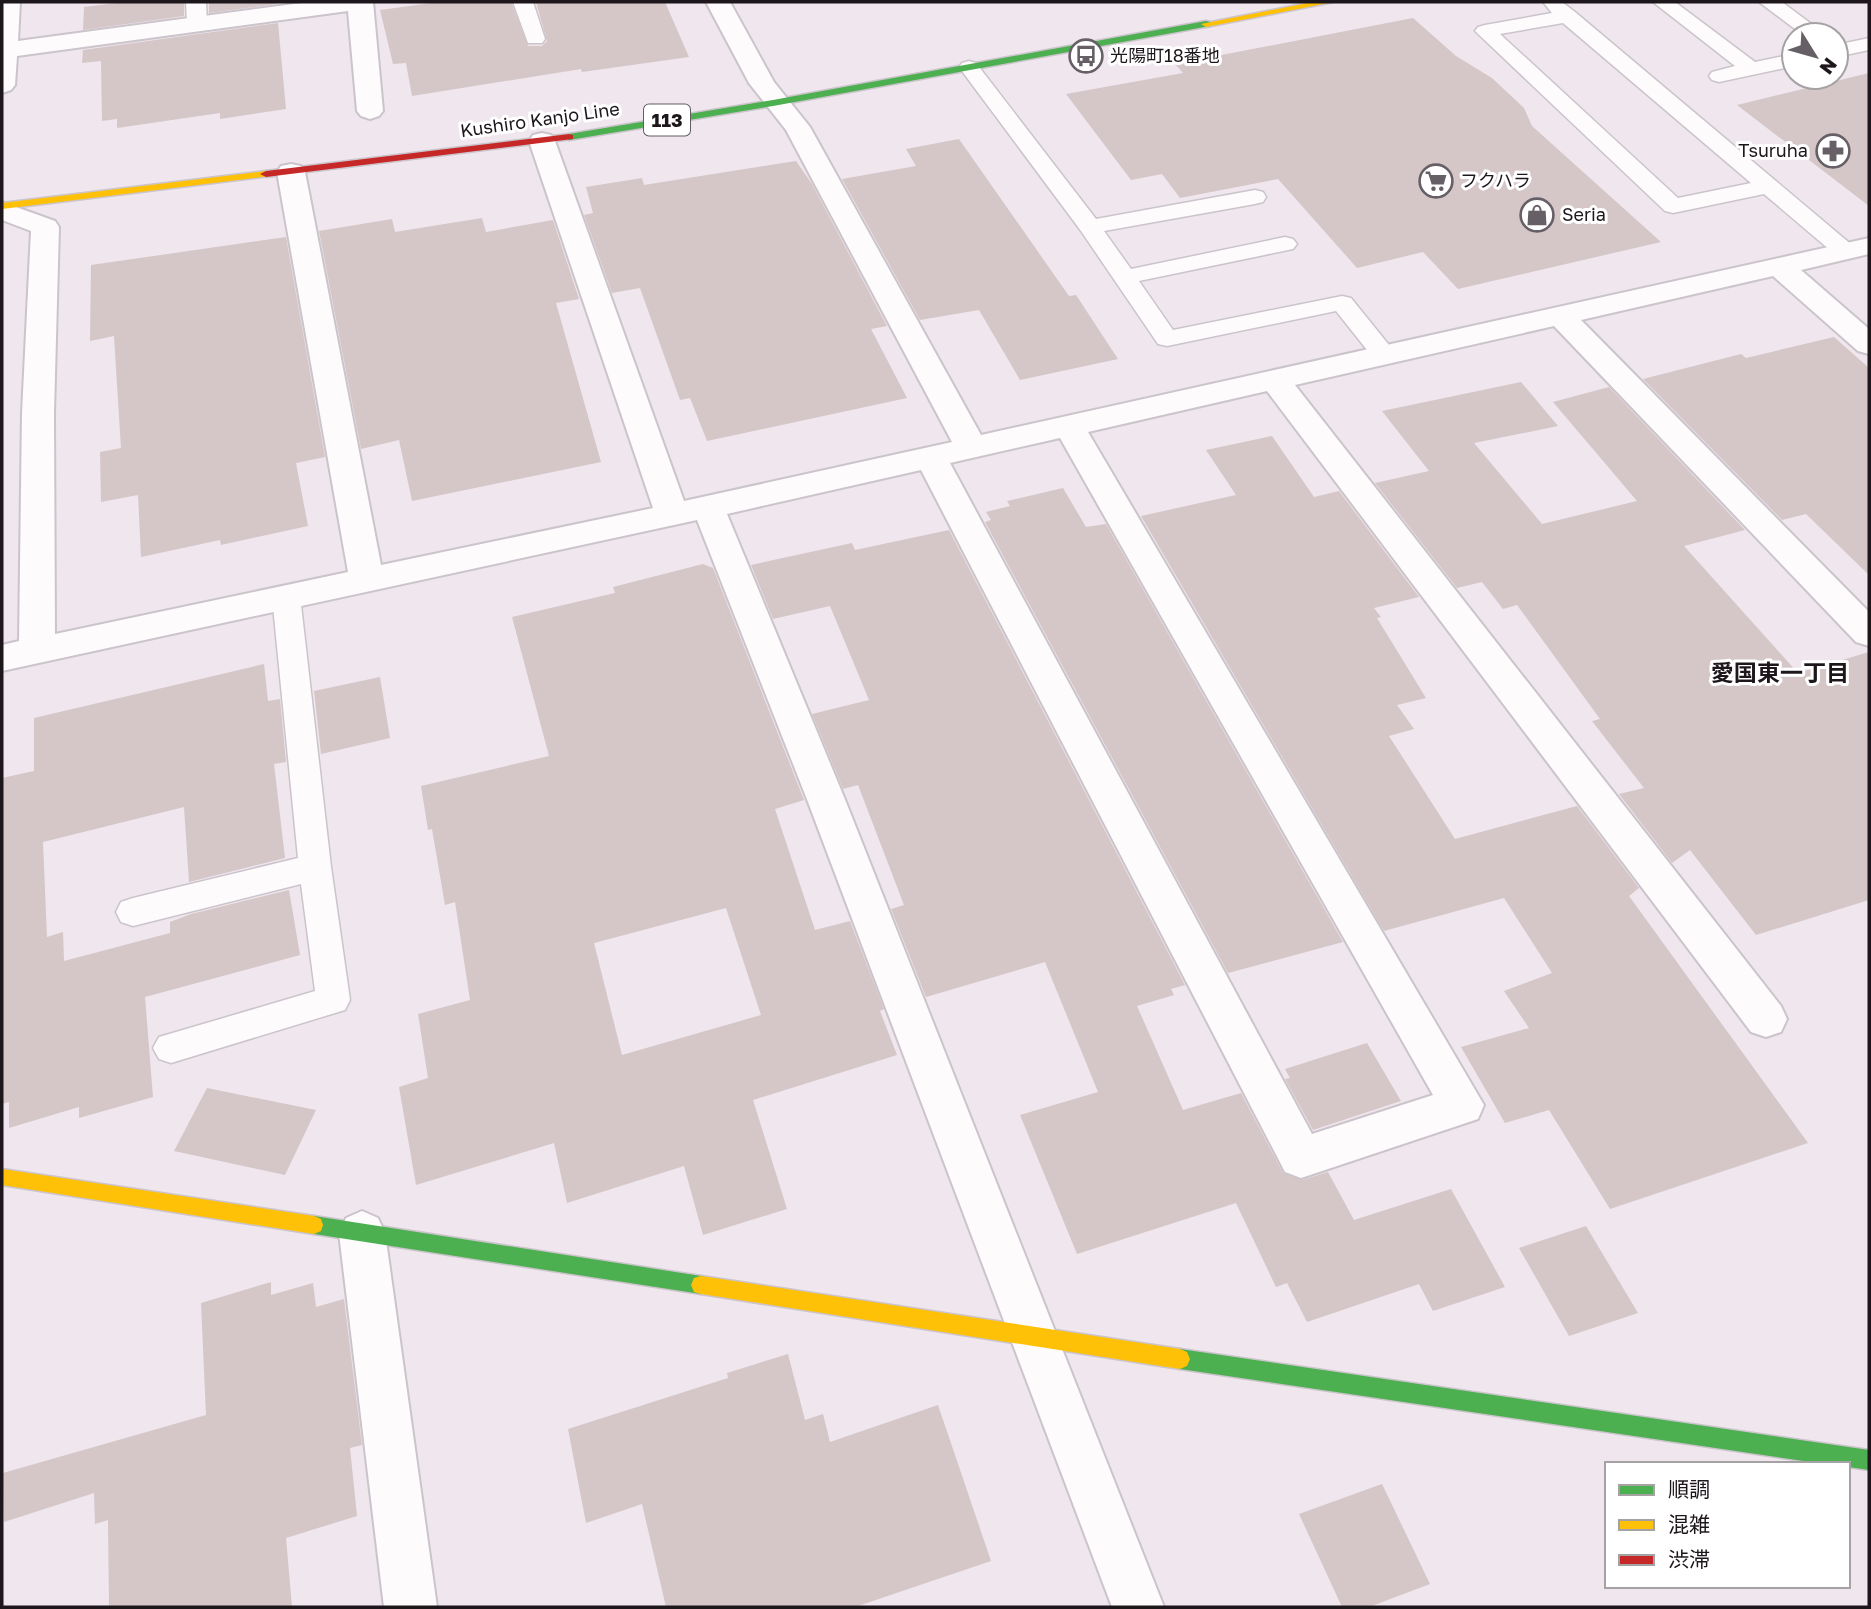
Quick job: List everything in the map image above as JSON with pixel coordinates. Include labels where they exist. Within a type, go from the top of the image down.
[{"type":"main road","name":"Kushiro Kanjo Line","points":[[2,208],[542,141],[766,87],[969,67],[1328,2]]},
{"type":"main road","points":[[2,1177],[1033,1337],[1869,1460]]},
{"type":"street","points":[[2,85],[8,2]]},
{"type":"street","points":[[5,50],[197,13],[360,2],[370,111]]},
{"type":"street","points":[[718,2],[766,87],[797,127],[971,447]]},
{"type":"street","points":[[542,141],[690,511],[827,802],[1138,1607]]},
{"type":"street","points":[[292,172],[366,579]]},
{"type":"street","points":[[2,208],[45,227],[38,413],[37,650]]},
{"type":"street","points":[[2,658],[690,511],[1857,249]]},
{"type":"street","points":[[1779,266],[1869,345]]},
{"type":"street","points":[[1561,316],[1869,632]]},
{"type":"street","points":[[1274,379],[1766,1019]]},
{"type":"street","points":[[930,456],[1301,1158],[1462,1105],[1068,424]]},
{"type":"street","points":[[362,1233],[411,1607]]},
{"type":"lane","points":[[523,2],[535,39]]},
{"type":"lane","points":[[1551,2],[1769,186],[1857,249]]},
{"type":"lane","points":[[1664,2],[1751,69]]},
{"type":"lane","points":[[1769,2],[1796,21]]},
{"type":"lane","points":[[1568,16],[1485,31],[1673,206],[1769,186]]},
{"type":"lane","points":[[1850,48],[1869,44]]},
{"type":"lane","points":[[1719,76],[1780,63]]},
{"type":"lane","points":[[969,67],[1090,227],[1167,339],[1342,303],[1384,355]]},
{"type":"lane","points":[[1090,227],[1255,197]]},
{"type":"lane","points":[[1125,277],[1285,244]]},
{"type":"lane","points":[[171,1048],[333,1000],[315,867],[286,596]]},
{"type":"lane","points":[[133,912],[315,867]]},
{"type":"building","points":[[124,2],[184,2],[184,16],[83,30],[84,7]]},
{"type":"building","points":[[209,2],[276,2],[276,4],[209,13]]},
{"type":"building","points":[[439,2],[511,2],[528,46],[542,46],[547,41],[536,2],[665,2],[689,57],[582,72],[581,69],[412,96],[406,63],[393,64],[380,10]]},
{"type":"building","name":"フクハラ","points":[[1413,18],[1456,56],[1492,78],[1524,108],[1532,126],[1661,242],[1458,289],[1423,252],[1357,268],[1278,179],[1180,198],[1162,174],[1131,180],[1066,94],[1183,73],[1175,64]]},
{"type":"building","points":[[278,23],[286,109],[220,119],[220,113],[117,128],[117,119],[102,121],[101,61],[82,63],[83,50]]},
{"type":"building","name":"Tsuruha","points":[[1869,73],[1869,206],[1737,105],[1795,91],[1850,91],[1850,78]]},
{"type":"building","points":[[959,139],[1069,296],[1076,295],[1118,359],[1020,380],[979,310],[920,320],[842,179],[916,166],[906,149]]},
{"type":"building","points":[[796,161],[812,184],[887,326],[871,329],[907,398],[707,441],[690,398],[680,400],[640,288],[612,293],[584,215],[593,213],[586,187],[642,178],[644,185]]},
{"type":"building","points":[[482,218],[486,232],[553,220],[579,299],[556,303],[601,462],[412,501],[399,440],[361,449],[319,231],[392,219],[395,232]]},
{"type":"building","points":[[286,237],[325,457],[296,463],[308,526],[221,545],[220,540],[141,557],[138,495],[101,502],[100,452],[121,448],[114,336],[90,341],[91,265]]},
{"type":"building","points":[[1834,337],[1869,368],[1869,575],[1806,514],[1782,520],[1643,379],[1741,354],[1746,358]]},
{"type":"building","points":[[1521,382],[1558,426],[1474,443],[1542,524],[1637,501],[1553,402],[1609,387],[1745,530],[1684,546],[1798,673],[1869,652],[1869,900],[1756,935],[1690,850],[1672,863],[1619,794],[1644,788],[1592,721],[1600,719],[1517,605],[1503,609],[1482,582],[1457,588],[1375,483],[1429,471],[1382,411]]},
{"type":"building","points":[[1272,436],[1314,497],[1339,491],[1419,597],[1374,608],[1381,617],[1377,618],[1426,698],[1397,705],[1414,729],[1389,736],[1455,839],[1577,806],[1639,888],[1629,896],[1808,1143],[1610,1209],[1549,1110],[1505,1123],[1461,1047],[1529,1028],[1504,991],[1552,973],[1504,898],[1384,931],[1141,516],[1236,495],[1206,450]]},
{"type":"building","points":[[1063,488],[1086,527],[1106,524],[1343,942],[1228,973],[985,522],[991,520],[986,512],[1010,506],[1007,501]]},
{"type":"building","points":[[949,530],[1185,985],[1171,989],[1174,995],[1137,1006],[1183,1110],[1241,1093],[1283,1173],[1302,1180],[1328,1172],[1354,1220],[1451,1189],[1505,1287],[1433,1311],[1419,1284],[1307,1322],[1287,1283],[1276,1287],[1236,1203],[1077,1254],[1020,1115],[1098,1092],[1045,962],[926,997],[891,909],[904,905],[858,785],[843,789],[812,714],[869,700],[830,606],[773,619],[751,565],[852,543],[855,550]]},
{"type":"building","points":[[703,564],[713,568],[804,800],[775,809],[815,930],[850,921],[884,1009],[880,1011],[897,1055],[753,1100],[787,1209],[703,1235],[684,1166],[567,1203],[554,1143],[416,1185],[399,1087],[428,1078],[418,1014],[470,1000],[455,902],[445,905],[432,829],[428,830],[421,786],[549,756],[512,617],[615,593],[613,587]],"holes":[[[726,908],[761,1015],[622,1055],[594,943]]]},
{"type":"building","points":[[264,664],[268,701],[280,699],[286,762],[274,764],[285,858],[189,882],[184,807],[43,842],[47,937],[63,932],[64,961],[170,933],[170,922],[191,914],[289,890],[300,955],[145,997],[153,1097],[79,1118],[79,1107],[9,1128],[9,1102],[2,1104],[2,778],[34,771],[34,718]]},
{"type":"building","points":[[380,677],[390,738],[321,754],[314,691]]},
{"type":"building","points":[[1367,1043],[1401,1101],[1313,1130],[1285,1079],[1290,1078],[1285,1069]]},
{"type":"building","points":[[207,1088],[316,1110],[285,1175],[174,1151]]},
{"type":"building","points":[[1586,1226],[1638,1313],[1569,1336],[1519,1248]]},
{"type":"building","points":[[271,1282],[271,1295],[313,1283],[316,1307],[344,1299],[362,1445],[350,1448],[357,1516],[286,1538],[292,1607],[109,1607],[108,1520],[95,1524],[94,1493],[4,1522],[3,1473],[206,1415],[201,1303]]},
{"type":"building","points":[[788,1354],[805,1420],[823,1414],[830,1442],[938,1405],[991,1561],[855,1607],[666,1607],[642,1504],[586,1523],[568,1429],[728,1378],[727,1373]]},
{"type":"building","points":[[1382,1484],[1430,1584],[1369,1607],[1342,1607],[1299,1514]]},
{"type":"traffic: fast","points":[[569,137],[773,103],[1206,24]]},
{"type":"traffic: fast","points":[[314,1225],[701,1285]]},
{"type":"traffic: fast","points":[[1180,1359],[1869,1460]]},
{"type":"traffic: slow","points":[[1206,24],[1328,2]]},
{"type":"traffic: slow","points":[[2,206],[266,174]]},
{"type":"traffic: slow","points":[[2,1177],[314,1225]]},
{"type":"traffic: slow","points":[[701,1285],[1180,1359]]},
{"type":"traffic: jam","points":[[266,174],[569,137]]},
{"type":"place","name":"光陽町18番地","points":[[1086,56]]},
{"type":"place","name":"Tsuruha","points":[[1833,151]]},
{"type":"place","name":"フクハラ","points":[[1436,181]]},
{"type":"place","name":"Seria","points":[[1537,215]]},
{"type":"district","name":"愛国東一丁目","points":[[1780,673]]}]
